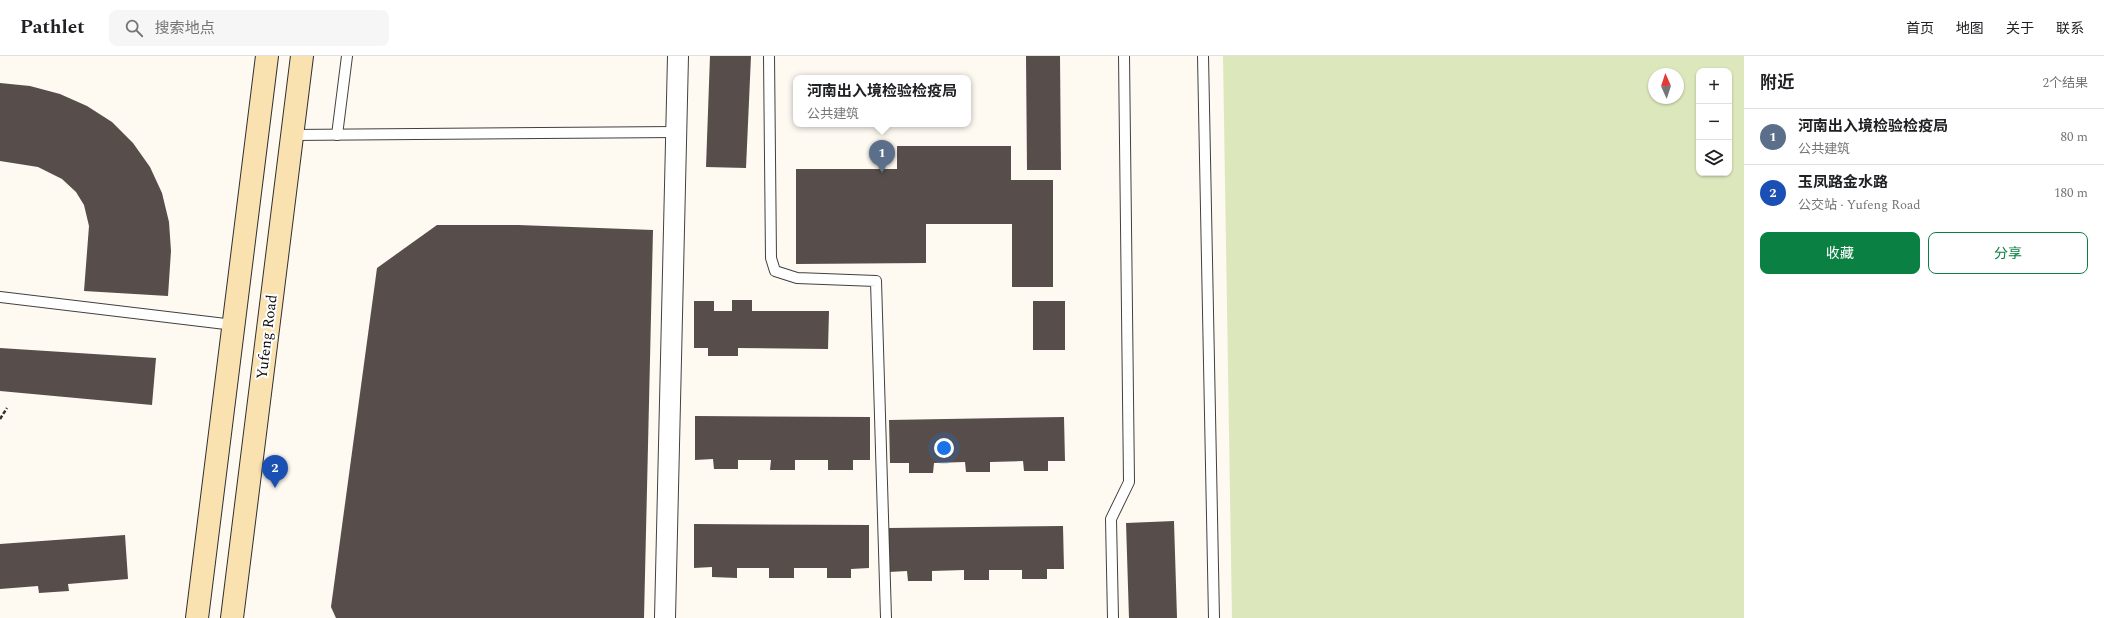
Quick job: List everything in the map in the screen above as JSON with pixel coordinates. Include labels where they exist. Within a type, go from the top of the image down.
[{"type":"street","points":[[197,618],[267,56]]},
{"type":"street","name":"Yufeng Road","points":[[232,618],[302,56]]},
{"type":"street","points":[[665,618],[678,56]]},
{"type":"lane","points":[[337,135],[347,56]]},
{"type":"lane","points":[[769,56],[771,258],[775,271],[797,278],[876,281],[886,618]]},
{"type":"lane","points":[[1114,618],[1111,519],[1129,482],[1124,56]]},
{"type":"lane","points":[[1203,56],[1214,618]]},
{"type":"lane","points":[[292,136],[677,132]]},
{"type":"lane","points":[[0,297],[234,326]]},
{"type":"path","points":[[0,419],[6,408]]},
{"type":"green space","points":[[1223,56],[1744,56],[1744,618],[1232,618]]},
{"type":"building","points":[[710,56],[751,56],[746,168],[706,167]]},
{"type":"building","points":[[1026,56],[1060,56],[1061,170],[1027,170]]},
{"type":"building","points":[[0,83],[30,86],[60,94],[87,106],[112,122],[133,143],[150,167],[162,193],[169,222],[171,251],[168,296],[84,291],[89,226],[84,205],[76,192],[62,179],[38,167],[0,161]]},
{"type":"building","points":[[897,146],[1011,146],[1011,180],[1053,180],[1053,287],[1012,287],[1012,224],[926,224],[926,263],[796,264],[796,169],[897,169]]},
{"type":"building","points":[[437,225],[518,225],[653,230],[644,618],[336,618],[331,607],[377,268]]},
{"type":"building","points":[[732,300],[752,300],[752,311],[829,311],[828,349],[738,348],[738,356],[708,356],[708,348],[694,348],[694,301],[714,301],[714,311],[732,311]]},
{"type":"building","points":[[1033,301],[1065,301],[1065,350],[1033,350]]},
{"type":"building","points":[[0,348],[156,358],[152,405],[0,391]]},
{"type":"building","points":[[695,416],[870,417],[870,460],[853,460],[853,470],[828,470],[828,460],[795,460],[795,470],[770,470],[771,460],[738,460],[738,469],[714,469],[713,459],[695,460]]},
{"type":"building","points":[[1064,417],[1065,461],[1048,461],[1048,471],[1024,471],[1023,461],[990,462],[990,472],[966,472],[965,462],[934,463],[933,473],[909,473],[909,463],[890,463],[889,420]]},
{"type":"building","points":[[1174,521],[1177,618],[1129,618],[1126,523]]},
{"type":"building","points":[[694,524],[869,525],[869,568],[851,569],[851,578],[827,578],[827,568],[794,568],[794,578],[769,578],[769,568],[737,568],[737,578],[712,577],[712,567],[694,568]]},
{"type":"building","points":[[1063,526],[1064,569],[1047,569],[1047,579],[1022,579],[1022,570],[989,570],[989,580],[964,580],[964,570],[932,571],[932,581],[908,581],[907,571],[889,572],[888,528]]},
{"type":"building","points":[[125,535],[128,579],[68,584],[69,591],[39,593],[38,586],[0,589],[0,544]]},
{"type":"place","name":"河南出入境检验检疫局","points":[[882,173]]},
{"type":"place","name":"玉凤路金水路","points":[[275,488]]}]
